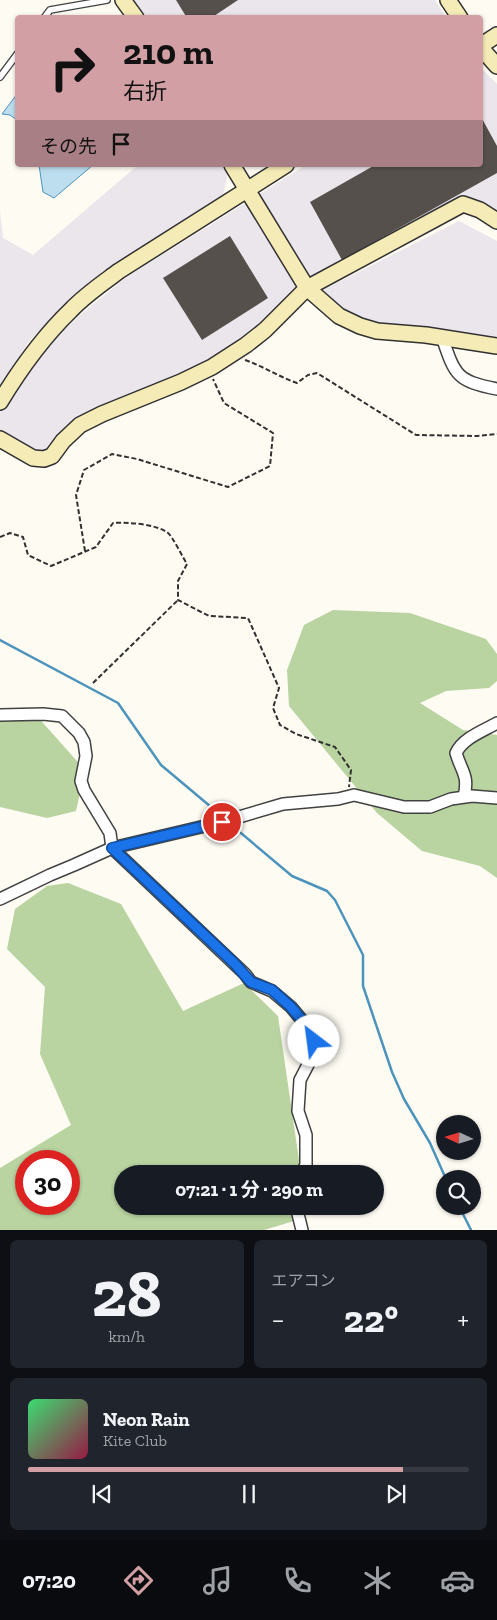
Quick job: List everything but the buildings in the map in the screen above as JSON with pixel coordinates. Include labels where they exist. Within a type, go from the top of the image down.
[{"type":"street","points":[[123,0],[134,15]]},
{"type":"street","points":[[448,0],[458,15]]},
{"type":"street","points":[[483,44],[497,35]]},
{"type":"street","points":[[483,50],[497,66]]},
{"type":"street","points":[[233,167],[307,288],[339,316],[360,326],[383,332],[442,337],[497,346]]},
{"type":"street","points":[[0,402],[17,373],[43,340],[77,304],[119,271],[283,167]]},
{"type":"street","points":[[0,439],[33,458],[44,459],[52,456],[63,440],[80,425],[102,414],[181,382],[208,368],[265,330],[307,288],[463,204],[480,210],[497,221]]},
{"type":"street","points":[[442,337],[450,360],[458,374],[466,381],[497,389]]},
{"type":"street","points":[[0,715],[43,714],[62,716],[79,733],[84,742],[86,756],[81,781],[84,790],[110,833],[112,848],[234,963],[251,982],[272,990],[291,1007],[306,1025],[314,1041],[312,1057],[300,1080],[298,1111],[306,1135],[306,1165]]},
{"type":"street","points":[[464,797],[466,787],[465,773],[456,753],[458,748],[467,740],[497,723]]},
{"type":"street","points":[[0,900],[50,874],[112,848],[227,820],[283,804],[338,799],[354,795],[404,808],[430,807],[451,798],[497,798]]},
{"type":"street","points":[[298,1215],[302,1230]]},
{"type":"lane","points":[[46,15],[50,10],[107,0]]},
{"type":"lane","points":[[0,77],[15,57]]},
{"type":"path","points":[[230,355],[262,366],[284,379],[297,383],[308,375],[316,373],[416,435],[478,436],[497,434]]},
{"type":"path","points":[[85,551],[76,495],[84,470],[112,454],[137,459],[228,487],[270,466],[273,433],[224,404],[208,368]]},
{"type":"path","points":[[0,537],[10,533],[23,536],[28,555],[51,566],[96,546],[113,523],[127,522],[150,526],[168,533],[187,564],[178,581],[178,600],[93,683]]},
{"type":"path","points":[[178,600],[209,616],[248,618],[280,688],[273,708],[280,724],[296,734],[335,747],[350,770],[348,796]]},
{"type":"shaded area","points":[[133,0],[435,0],[445,15],[144,15]]},
{"type":"shaded area","points":[[483,70],[497,84],[497,216],[467,197],[306,281],[275,313],[209,365],[99,411],[50,452],[41,455],[0,435],[0,410],[20,379],[56,338],[79,316],[124,279],[303,167],[483,167]]},
{"type":"shaded area","points":[[136,167],[224,167],[228,173],[222,199],[69,302],[30,340],[0,386],[0,211],[3,238],[33,255]]},
{"type":"shaded area","points":[[459,221],[497,241],[497,341],[382,326],[348,315],[321,291]]},
{"type":"green space","points":[[333,610],[410,613],[486,639],[497,654],[497,681],[489,688],[446,691],[420,703],[463,730],[497,735],[497,878],[480,866],[422,851],[377,813],[289,706],[287,670],[304,625]]},
{"type":"green space","points":[[0,710],[35,714],[85,770],[76,811],[47,818],[0,807]]},
{"type":"green space","points":[[68,883],[121,904],[183,1011],[244,983],[278,1016],[300,1165],[114,1165],[114,1215],[296,1215],[294,1221],[264,1230],[0,1230],[0,1168],[15,1159],[15,1215],[80,1215],[80,1150],[30,1150],[71,1125],[40,1054],[45,987],[7,949],[15,909],[47,886]]},
{"type":"water","points":[[15,97],[15,119],[10,115],[2,114]]},
{"type":"water","points":[[39,167],[91,167],[54,198],[43,192]]},
{"type":"waterway","points":[[0,640],[118,703],[161,765],[223,817]]},
{"type":"waterway","points":[[229,823],[292,876],[327,891],[335,900],[363,955],[363,986],[392,1072],[404,1099],[430,1143],[442,1170]]},
{"type":"waterway","points":[[464,1215],[471,1230]]},
{"type":"route","points":[[222,822],[112,848],[234,963],[251,982],[272,990],[291,1007],[306,1025],[314,1041]]}]
